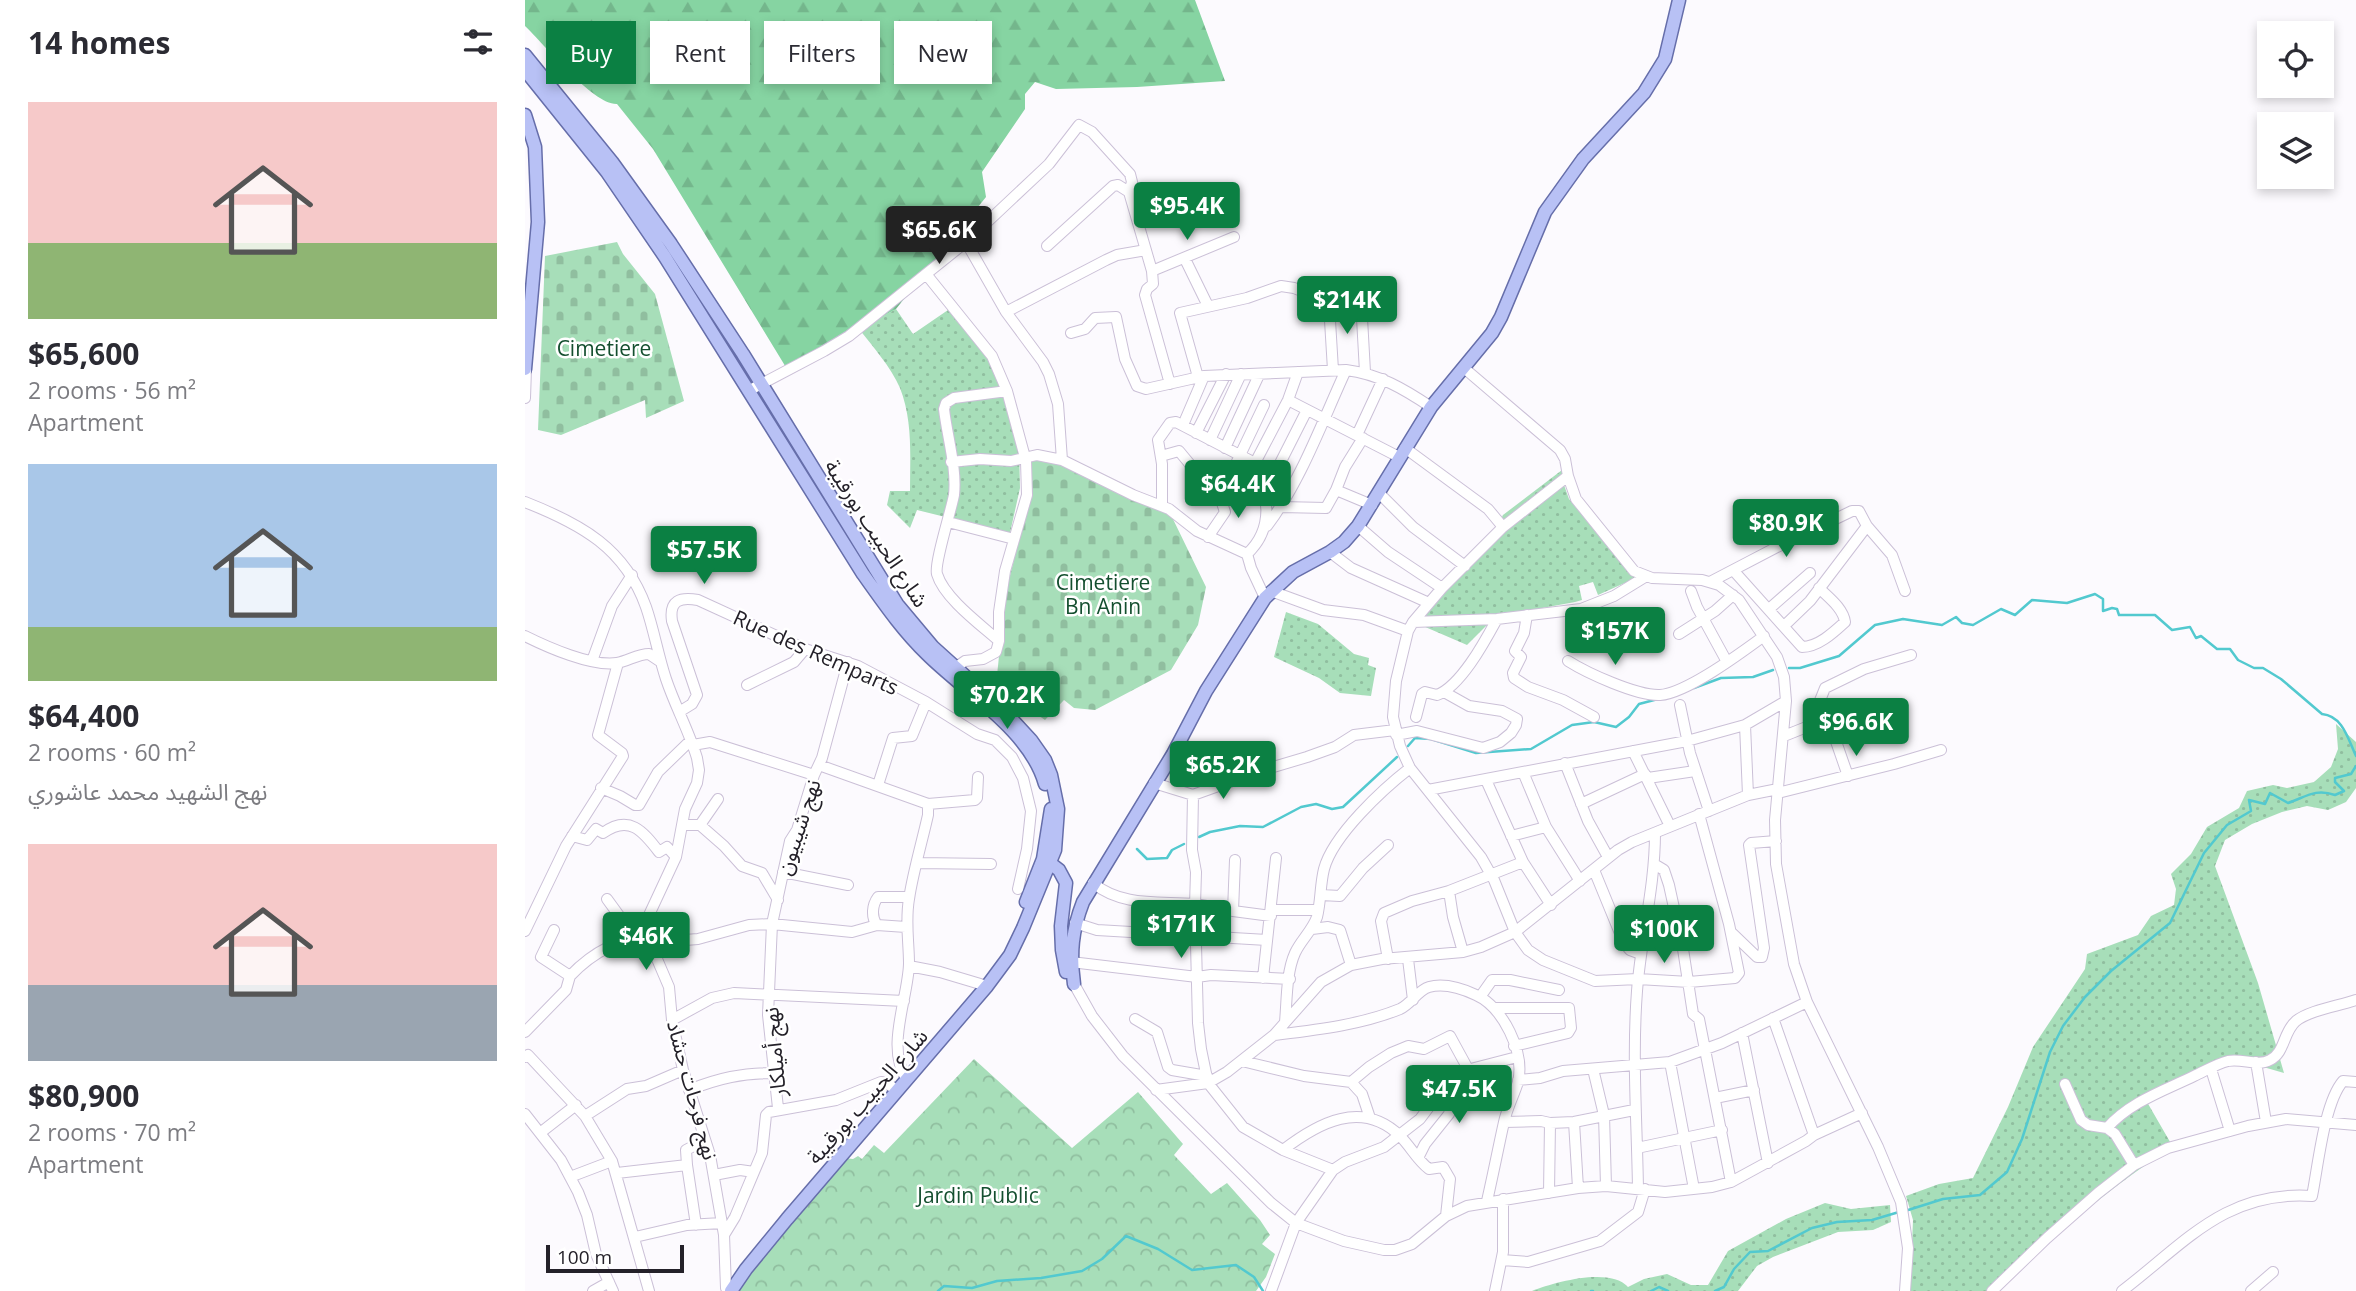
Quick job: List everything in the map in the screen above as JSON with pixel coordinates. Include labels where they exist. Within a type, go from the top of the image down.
[{"type":"main road","points":[[1074,984],[1071,962],[1075,923],[1093,883],[1173,754],[1206,691],[1268,595],[1293,572],[1344,542],[1358,526],[1431,408],[1492,333],[1554,197],[1583,159],[1644,93],[1665,60],[1679,0]]},
{"type":"main road","name":"شارع الحبيب بورقيبة","points":[[525,55],[612,162],[663,234],[755,387]]},
{"type":"main road","name":"شارع الحبيب بورقيبة","points":[[525,70],[607,172],[755,387],[884,586],[915,628],[951,670],[1023,730],[1045,760],[1058,809],[1057,838],[1010,955],[894,1089],[728,1290]]},
{"type":"main road","points":[[525,115],[535,147],[537,222],[525,369]]},
{"type":"main road","points":[[1047,861],[1064,876],[1066,883],[1061,926],[1062,950],[1065,968],[1074,984]]},
{"type":"street","points":[[755,387],[849,336],[966,243],[1049,164],[1079,125],[1092,132],[1130,174],[1132,182],[1129,192],[1153,271],[1153,284],[1145,295],[1170,384]]},
{"type":"street","points":[[1047,246],[1113,186],[1129,192]]},
{"type":"street","points":[[1153,271],[1234,237]]},
{"type":"street","points":[[966,243],[1006,312],[1044,362],[1055,389],[1061,421],[1062,460]]},
{"type":"street","points":[[1006,312],[1117,255],[1146,250]]},
{"type":"street","points":[[1185,259],[1208,306]]},
{"type":"street","points":[[926,274],[992,356],[1007,391],[1025,458],[1028,486],[1003,581],[996,652],[991,656],[965,661],[951,670]]},
{"type":"street","points":[[1182,425],[1201,376],[1180,313],[1247,298],[1281,286],[1294,288],[1362,318],[1365,372]]},
{"type":"street","points":[[1329,304],[1333,370]]},
{"type":"street","points":[[1071,333],[1085,329],[1095,318],[1114,316],[1125,359],[1137,386],[1146,389],[1201,376],[1346,370],[1365,372],[1383,379],[1402,388],[1431,408]]},
{"type":"street","points":[[1464,368],[1560,450],[1576,499],[1634,571],[1646,577],[1710,582],[1733,595],[1764,636],[1781,667],[1786,701],[1776,841],[1778,877],[1794,964],[1807,1002],[1862,1113],[1901,1202],[1908,1248],[1905,1291]]},
{"type":"street","points":[[525,369],[525,398]]},
{"type":"street","points":[[1247,554],[1257,544],[1281,507],[1346,370]]},
{"type":"street","points":[[1255,463],[1288,400],[1298,372]]},
{"type":"street","points":[[1196,433],[1226,374]]},
{"type":"street","points":[[1210,440],[1241,374]]},
{"type":"street","points":[[1225,448],[1259,375]]},
{"type":"street","points":[[1281,507],[1326,508],[1336,491],[1383,379]]},
{"type":"street","points":[[999,641],[962,608],[944,587],[937,576],[936,567],[954,492],[944,409],[946,403],[954,398],[1007,391]]},
{"type":"street","points":[[1288,400],[1360,436],[1402,453],[1480,502],[1503,527]]},
{"type":"street","points":[[1220,497],[1264,404]]},
{"type":"street","points":[[1265,494],[1307,410]]},
{"type":"street","points":[[1162,506],[1158,440],[1167,426],[1176,422],[1255,463],[1268,514],[1264,530]]},
{"type":"street","points":[[1161,456],[1179,451],[1220,497],[1225,512],[1208,537]]},
{"type":"street","points":[[951,462],[980,459],[1011,461],[1037,455],[1062,460],[1133,495],[1162,506],[1208,537],[1247,554]]},
{"type":"street","points":[[1568,476],[1503,527],[1441,588],[1411,627],[1396,681],[1393,717],[1396,733],[1410,768],[1461,830],[1491,875],[1515,932],[1528,950],[1543,960],[1588,979],[1689,982],[1727,979],[1738,975],[1732,933],[1680,705]]},
{"type":"street","points":[[1336,491],[1372,505]]},
{"type":"street","points":[[1379,493],[1413,527],[1465,566]]},
{"type":"street","points":[[525,502],[550,512],[597,540],[623,563],[632,575],[646,608],[661,662],[699,770],[697,783],[685,809],[676,857],[647,921],[650,941]]},
{"type":"street","points":[[1710,582],[1855,510],[1859,511],[1867,526],[1892,555],[1905,592]]},
{"type":"street","points":[[948,522],[1014,539]]},
{"type":"street","points":[[1358,526],[1388,552],[1441,588]]},
{"type":"street","points":[[1784,626],[1819,589],[1867,526]]},
{"type":"street","points":[[1329,552],[1351,568],[1429,603]]},
{"type":"street","points":[[1247,554],[1251,568],[1268,595],[1323,610],[1364,615],[1411,627],[1581,608],[1598,604],[1646,577]]},
{"type":"street","points":[[1733,570],[1802,647],[1806,648],[1819,642],[1845,622],[1835,603],[1819,589]]},
{"type":"street","points":[[1769,609],[1810,573]]},
{"type":"street","points":[[592,661],[612,606],[632,575]]},
{"type":"street","points":[[1691,591],[1727,663]]},
{"type":"street","points":[[1679,634],[1704,619],[1733,595]]},
{"type":"street","name":"Rue des Remparts","points":[[679,712],[692,704],[697,695],[671,621],[670,610],[677,601],[689,598],[805,649],[848,662],[926,702],[966,728],[995,740],[1011,757],[1023,778],[1029,797],[1031,822],[1018,889]]},
{"type":"street","points":[[1527,615],[1524,633],[1515,650],[1521,658],[1513,673],[1514,678],[1594,717]]},
{"type":"street","points":[[1416,717],[1423,693],[1437,695],[1444,692],[1459,677],[1497,619]]},
{"type":"street","points":[[525,636],[592,661],[618,663],[649,654],[661,662]]},
{"type":"street","points":[[1568,661],[1592,675],[1660,695],[1675,691],[1727,663],[1764,636]]},
{"type":"street","points":[[747,685],[794,662],[805,649]]},
{"type":"street","points":[[1783,736],[1809,726],[1825,688],[1846,677],[1911,655]]},
{"type":"street","name":"نهج شيبيون","points":[[769,996],[772,924],[790,841],[797,830],[819,765],[842,692],[848,662]]},
{"type":"street","points":[[525,932],[572,836],[623,756],[598,735],[618,663]]},
{"type":"street","points":[[1154,783],[1193,795],[1335,747],[1355,735],[1417,731],[1483,748],[1500,742],[1516,725],[1517,719],[1509,713],[1469,706],[1444,692]]},
{"type":"street","points":[[1821,698],[1848,776]]},
{"type":"street","points":[[1428,790],[1687,741],[1745,725],[1786,701]]},
{"type":"street","points":[[879,785],[893,738],[912,736],[926,702]]},
{"type":"street","points":[[1745,725],[1748,795]]},
{"type":"street","points":[[601,788],[635,806],[639,805],[658,772],[691,743],[710,742],[814,775]]},
{"type":"street","points":[[1156,1090],[1207,1079],[1242,1061],[1274,1035],[1321,982],[1351,965],[1463,952],[1482,947],[1515,932],[1608,857],[1632,842],[1748,795],[1848,776],[1941,750]]},
{"type":"street","points":[[1633,751],[1670,826]]},
{"type":"street","points":[[1565,763],[1588,821],[1608,857]]},
{"type":"street","points":[[819,765],[928,804],[975,800],[978,778]]},
{"type":"street","points":[[1285,1023],[1295,953],[1312,929],[1321,895],[1324,868],[1335,845],[1373,800],[1410,768]]},
{"type":"street","points":[[1581,804],[1646,776],[1695,771]]},
{"type":"street","points":[[1523,772],[1546,827],[1580,881]]},
{"type":"street","points":[[1486,780],[1523,862],[1551,905]]},
{"type":"street","points":[[1193,795],[1191,844],[1196,872],[1197,977],[1201,1049],[1207,1079],[1243,1127],[1283,1150],[1333,1170]]},
{"type":"street","points":[[700,825],[717,799]]},
{"type":"street","points":[[905,1077],[898,1051],[909,966],[906,928],[909,897],[928,815],[928,804]]},
{"type":"street","points":[[572,836],[587,840],[596,828],[603,833],[615,824],[623,823],[642,832],[659,852],[667,847],[676,857]]},
{"type":"street","points":[[683,825],[700,825],[742,866],[762,873],[778,900]]},
{"type":"street","points":[[1511,836],[1546,827]]},
{"type":"street","points":[[1502,1260],[1528,1262],[1600,1241],[1638,1212],[1642,1189],[1634,1110],[1638,979],[1654,864],[1654,833]]},
{"type":"street","points":[[1732,933],[1757,957],[1762,957],[1764,948],[1749,845],[1776,841]]},
{"type":"street","points":[[1321,895],[1341,896],[1363,868],[1388,845]]},
{"type":"street","points":[[1262,978],[1276,858]]},
{"type":"street","points":[[1233,911],[1235,860]]},
{"type":"street","points":[[1388,959],[1381,921],[1384,913],[1523,862]]},
{"type":"street","points":[[918,863],[991,864]]},
{"type":"street","points":[[1654,864],[1664,870],[1669,885],[1693,1014],[1698,1017],[1731,1182]]},
{"type":"street","points":[[1594,870],[1624,943],[1630,950],[1641,954]]},
{"type":"street","points":[[783,872],[848,885]]},
{"type":"street","points":[[1093,883],[1105,893],[1146,902],[1271,913],[1318,910]]},
{"type":"street","points":[[1449,891],[1463,952]]},
{"type":"street","points":[[877,925],[873,916],[874,903],[878,897],[909,897]]},
{"type":"street","points":[[607,899],[636,939]]},
{"type":"street","points":[[1075,923],[1097,930],[1267,940]]},
{"type":"street","points":[[525,1032],[566,990],[570,976],[590,957],[618,943],[671,937],[691,940],[748,925],[772,924],[852,932],[877,925],[906,928]]},
{"type":"street","points":[[1312,929],[1328,927],[1340,930],[1351,965]]},
{"type":"street","points":[[554,930],[541,957],[570,976]]},
{"type":"street","name":"نهج فرحات حشاد","points":[[650,941],[670,987],[672,1020],[683,1070],[715,1175],[724,1235],[728,1290]]},
{"type":"street","points":[[1408,959],[1413,1000]]},
{"type":"street","points":[[1071,962],[1197,977],[1211,975],[1290,979]]},
{"type":"street","points":[[909,966],[983,985]]},
{"type":"street","points":[[1481,997],[1492,980],[1510,980],[1559,990]]},
{"type":"street","points":[[1074,984],[1105,1035],[1156,1090],[1271,1203],[1296,1223],[1343,1241],[1384,1251],[1405,1248],[1446,1216],[1467,1206],[1487,1201],[1578,1188],[1606,1186],[1665,1192],[1731,1182],[1814,1135],[1862,1113]]},
{"type":"street","points":[[1274,1035],[1373,1018],[1402,1008],[1424,989],[1438,986],[1481,997],[1503,1018],[1517,1057],[1518,1080],[1504,1122],[1487,1201]]},
{"type":"street","points":[[672,1020],[712,998],[734,993],[904,1001]]},
{"type":"street","name":"نهج أميلكار","points":[[769,996],[770,1044],[778,1108]]},
{"type":"street","points":[[2107,1128],[2119,1115],[2145,1099],[2229,1061],[2266,1062],[2277,1056],[2288,1030],[2297,1020],[2308,1014],[2356,1000]]},
{"type":"street","points":[[1518,1080],[1540,1078],[1563,1071],[1670,1062],[1742,1033],[1807,1002]]},
{"type":"street","points":[[1495,1008],[1569,1008],[1571,1028],[1568,1033],[1514,1046]]},
{"type":"street","points":[[1773,1018],[1814,1135]]},
{"type":"street","points":[[1135,1020],[1157,1032],[1172,1070],[1172,1086]]},
{"type":"street","points":[[1742,1033],[1768,1163]]},
{"type":"street","points":[[1351,1082],[1369,1067],[1408,1046],[1424,1049],[1450,1036],[1463,1070],[1449,1114],[1418,1158]]},
{"type":"street","points":[[525,1057],[528,1055],[576,1105],[612,1161],[649,1291]]},
{"type":"street","points":[[1273,1289],[1296,1223],[1333,1170],[1377,1151],[1420,1119],[1432,1103],[1441,1072],[1463,1070],[1517,1057]]},
{"type":"street","points":[[1242,1061],[1304,1076],[1351,1082],[1362,1094],[1370,1118]]},
{"type":"street","points":[[1670,1062],[1694,1189]]},
{"type":"street","points":[[2256,1062],[2266,1122]]},
{"type":"street","points":[[1593,1069],[1604,1115],[1606,1186]]},
{"type":"street","points":[[2211,1069],[2230,1131]]},
{"type":"street","points":[[585,1116],[627,1089],[646,1086],[683,1070]]},
{"type":"street","points":[[1172,1070],[1207,1079]]},
{"type":"street","points":[[689,1090],[718,1078],[744,1073],[775,1073]]},
{"type":"street","points":[[2122,1291],[2197,1230],[2226,1211],[2288,1195],[2312,1196],[2326,1123],[2340,1083],[2343,1080],[2356,1082]]},
{"type":"street","points":[[724,1235],[735,1217],[764,1144],[766,1115],[778,1108],[805,1107],[836,1100],[876,1083],[885,1082],[894,1089]]},
{"type":"street","points":[[2065,1083],[2084,1123],[2107,1128],[2115,1135],[2134,1165]]},
{"type":"street","points":[[1715,1098],[1754,1090]]},
{"type":"street","points":[[540,1133],[576,1105]]},
{"type":"street","points":[[1504,1122],[1574,1122],[1634,1110]]},
{"type":"street","points":[[525,1114],[555,1152],[587,1215],[596,1254],[611,1286],[593,1291]]},
{"type":"street","points":[[1283,1150],[1305,1133],[1324,1124],[1350,1117],[1370,1118],[1400,1136],[1429,1169],[1443,1167],[1449,1175],[1446,1216]]},
{"type":"street","points":[[1992,1291],[2047,1238],[2134,1165],[2183,1143],[2266,1122],[2286,1119],[2356,1125]]},
{"type":"street","points":[[1574,1122],[1578,1188]]},
{"type":"street","points":[[1549,1193],[1550,1123]]},
{"type":"street","points":[[1637,1148],[1722,1130]]},
{"type":"street","points":[[696,1225],[686,1150],[705,1140]]},
{"type":"street","points":[[570,1177],[612,1161]]},
{"type":"street","points":[[617,1173],[687,1165]]},
{"type":"street","points":[[715,1175],[740,1170],[754,1172]]},
{"type":"street","points":[[1495,1291],[1502,1260],[1503,1199]]},
{"type":"street","points":[[635,1237],[696,1225],[722,1223]]},
{"type":"street","points":[[2251,1291],[2273,1272]]},
{"type":"green space","points":[[525,0],[1195,0],[1225,81],[1056,89],[1035,82],[1025,94],[1025,109],[982,172],[986,197],[896,309],[787,369],[653,149],[617,104],[607,102],[581,84],[636,84],[636,21],[546,21],[546,48],[525,26]]},
{"type":"green space","name":"Cimetiere","points":[[617,242],[623,254],[655,294],[684,401],[646,418],[645,400],[561,435],[538,430],[545,256]]},
{"type":"green space","points":[[896,309],[913,334],[948,310],[990,358],[1003,389],[1018,410],[1020,488],[1010,533],[917,510],[910,528],[887,505],[890,491],[910,491],[907,413],[896,380],[859,329]]},
{"type":"green space","name":"Cimetiere Bn Anin","points":[[1031,457],[1053,462],[1171,515],[1206,587],[1198,625],[1171,670],[1095,710],[1074,708],[1064,700],[1045,720],[996,686],[1005,596],[1031,490]]},
{"type":"green space","points":[[1562,470],[1569,499],[1638,577],[1598,595],[1593,582],[1579,586],[1582,600],[1575,602],[1499,613],[1467,645],[1416,623],[1492,537],[1503,515]]},
{"type":"green space","points":[[1286,612],[1318,624],[1354,654],[1369,658],[1368,665],[1376,668],[1371,696],[1340,693],[1319,678],[1274,657]]},
{"type":"green space","points":[[2336,724],[2356,742],[2356,788],[2346,802],[2328,810],[2307,806],[2252,824],[2225,840],[2215,866],[2258,983],[2284,1073],[2246,1062],[2204,1071],[2147,1102],[2173,1147],[2103,1196],[1996,1291],[1910,1291],[1913,1220],[1906,1196],[1939,1184],[1973,1178],[2008,1107],[2033,1047],[2085,969],[2087,954],[2138,935],[2151,916],[2174,905],[2176,889],[2171,874],[2191,854],[2207,827],[2239,808],[2247,791],[2273,785],[2287,788],[2314,782],[2331,767],[2338,749]]},
{"type":"green space","name":"Jardin Public","points":[[974,1059],[1072,1148],[1138,1092],[1183,1144],[1174,1155],[1211,1194],[1227,1183],[1270,1235],[1262,1244],[1275,1254],[1266,1277],[1256,1291],[734,1291],[844,1158],[853,1159],[858,1156],[862,1159],[874,1145],[884,1153]]},
{"type":"green space","points":[[1825,1203],[1851,1209],[1890,1205],[1891,1222],[1873,1230],[1838,1232],[1773,1257],[1757,1266],[1738,1291],[1532,1291],[1554,1284],[1596,1277],[1620,1281],[1628,1287],[1644,1279],[1667,1274],[1691,1285],[1708,1285],[1728,1251],[1786,1219]]},
{"type":"waterway","points":[[1789,668],[1800,668],[1839,656],[1875,625],[1903,619],[1942,625],[1956,617],[1962,623],[1973,625],[2001,609],[2015,615],[2032,600],[2067,603],[2095,594],[2103,599],[2103,611],[2112,608],[2117,609],[2119,615],[2155,615],[2172,630],[2190,627],[2196,638],[2201,636],[2217,649],[2230,649],[2238,660],[2254,668],[2263,668],[2281,679],[2322,714],[2340,724],[2356,756]]},
{"type":"waterway","points":[[1694,688],[1721,678],[1753,677],[1773,670]]},
{"type":"waterway","points":[[1408,746],[1415,738],[1431,739],[1476,753],[1531,749],[1572,725],[1594,722],[1616,727],[1629,717],[1639,704],[1658,699]]},
{"type":"waterway","points":[[1199,837],[1240,826],[1263,827],[1301,807],[1316,804],[1332,809],[1343,807],[1397,757]]},
{"type":"waterway","points":[[1905,1211],[1943,1199],[1980,1195],[2007,1172],[2022,1139],[2050,1052],[2063,1026],[2085,997],[2111,971],[2170,923],[2204,853],[2227,825],[2251,811],[2249,800],[2265,804],[2270,793],[2288,803],[2316,793],[2335,795],[2344,791],[2335,782],[2335,778],[2351,774],[2356,766]]},
{"type":"waterway","points":[[1137,849],[1147,859],[1167,858],[1172,850],[1184,844]]},
{"type":"waterway","points":[[1715,1291],[1724,1287],[1734,1269],[1750,1252],[1768,1251],[1812,1228],[1837,1222],[1872,1220],[1899,1212]]},
{"type":"waterway","points":[[938,1291],[944,1286],[972,1288],[997,1281],[1041,1278],[1082,1271],[1102,1259],[1126,1236],[1158,1249],[1192,1270],[1236,1265],[1254,1277],[1263,1291]]},
{"type":"waterway","points":[[1651,1291],[1659,1287],[1668,1291]]}]
